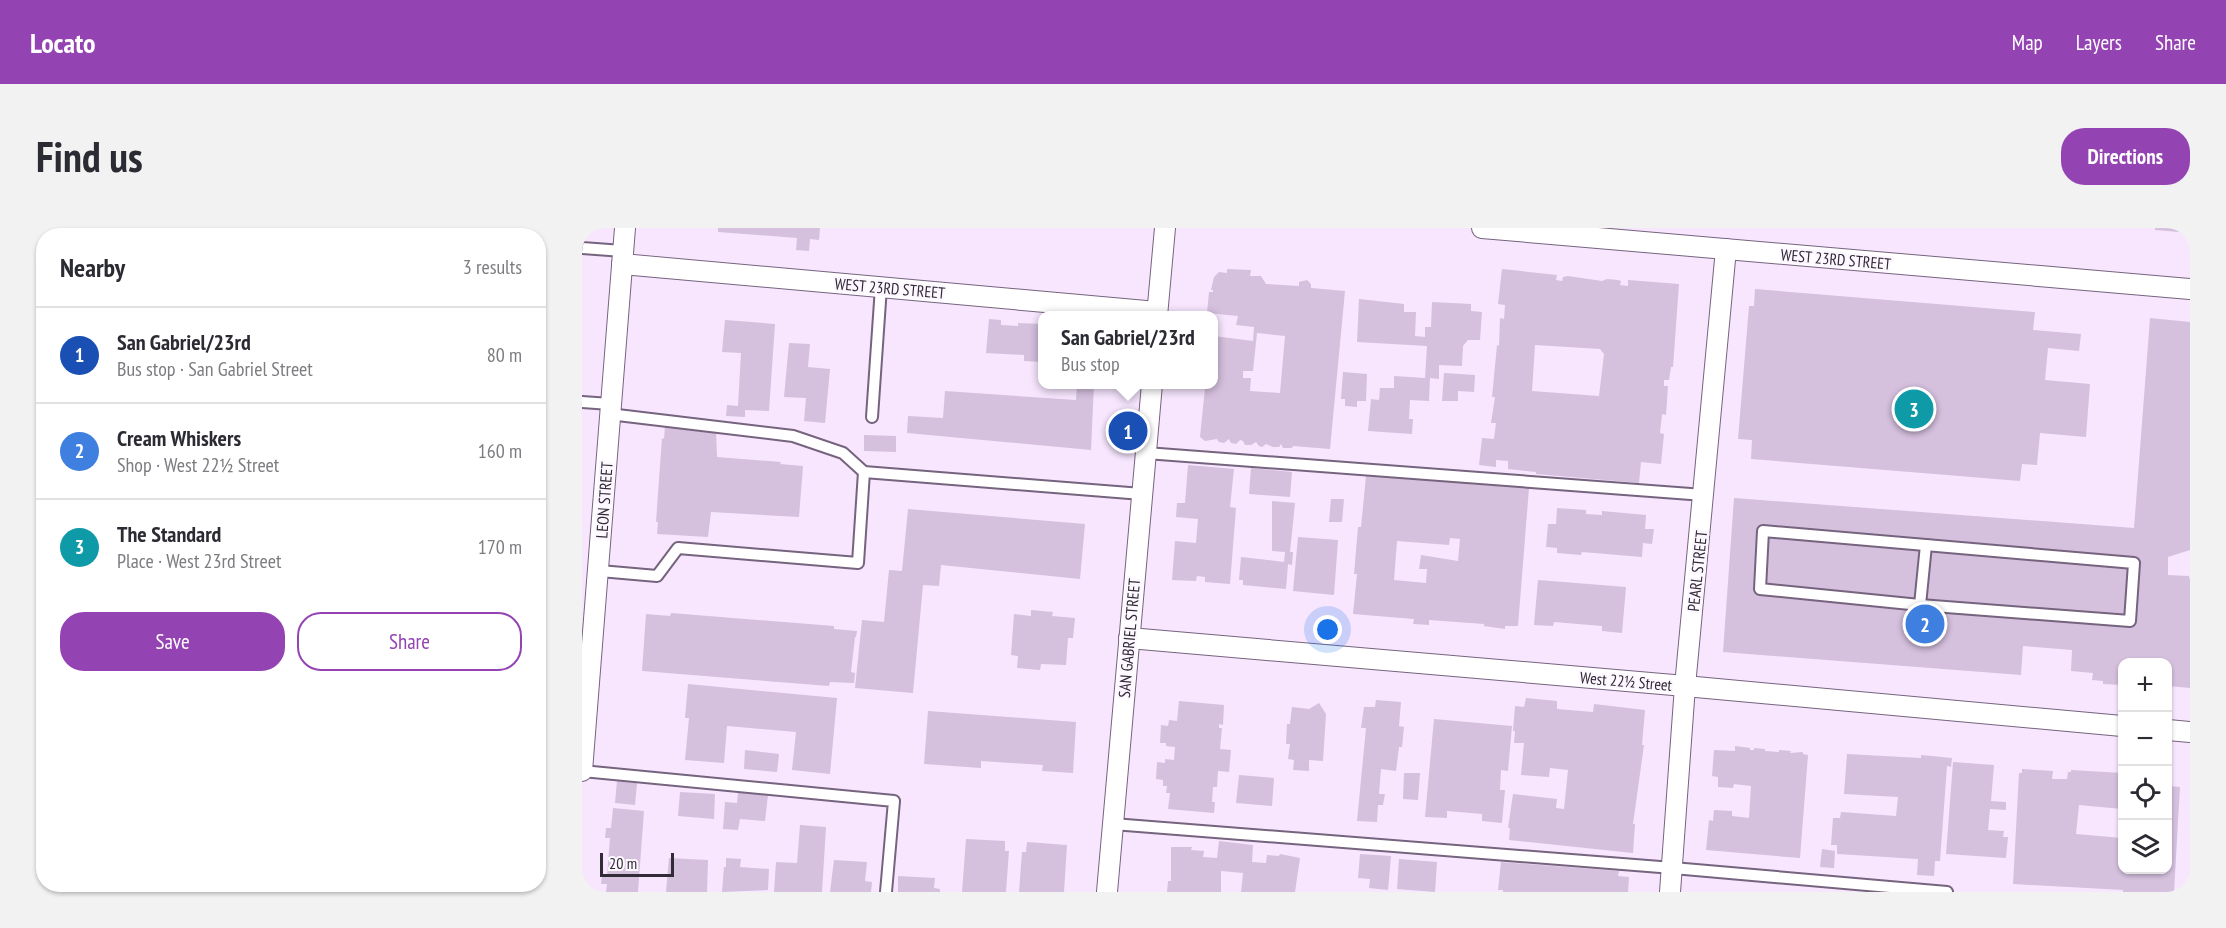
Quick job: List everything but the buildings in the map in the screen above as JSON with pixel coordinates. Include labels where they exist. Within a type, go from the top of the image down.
[{"type":"street","name":"LEON STREET","points":[[582,771],[593,580],[625,228]]},
{"type":"street","points":[[1157,311],[1165,228]]},
{"type":"street","name":"WEST 23RD STREET","points":[[1482,228],[2190,289]]},
{"type":"street","name":"PEARL STREET","points":[[1670,892],[1685,686],[1726,249]]},
{"type":"street","name":"WEST 23RD STREET","points":[[623,257],[881,287],[1126,311]]},
{"type":"street","name":"SAN GABRIEL STREET","points":[[1107,892],[1152,389]]},
{"type":"street","name":"West 22½ Street","points":[[1129,638],[2118,726]]},
{"type":"street","points":[[2172,730],[2190,732]]},
{"type":"lane","points":[[582,248],[623,257]]},
{"type":"lane","points":[[872,417],[881,287]]},
{"type":"lane","points":[[582,402],[610,409],[794,436],[843,453],[864,472],[1142,494]]},
{"type":"lane","points":[[1146,453],[1704,495]]},
{"type":"lane","points":[[593,580],[657,576],[678,548],[858,562],[864,472]]},
{"type":"lane","points":[[1763,531],[1926,545],[2134,562],[2130,621],[1920,605],[1760,589],[1763,531]]},
{"type":"lane","points":[[1920,605],[1926,545]]},
{"type":"lane","points":[[582,771],[894,801],[886,892]]},
{"type":"lane","points":[[1113,824],[1947,892]]},
{"type":"place","name":"The Standard","points":[[1914,409]]},
{"type":"place","name":"San Gabriel/23rd","points":[[1128,431]]},
{"type":"place","name":"Cream Whiskers","points":[[1925,624]]}]
